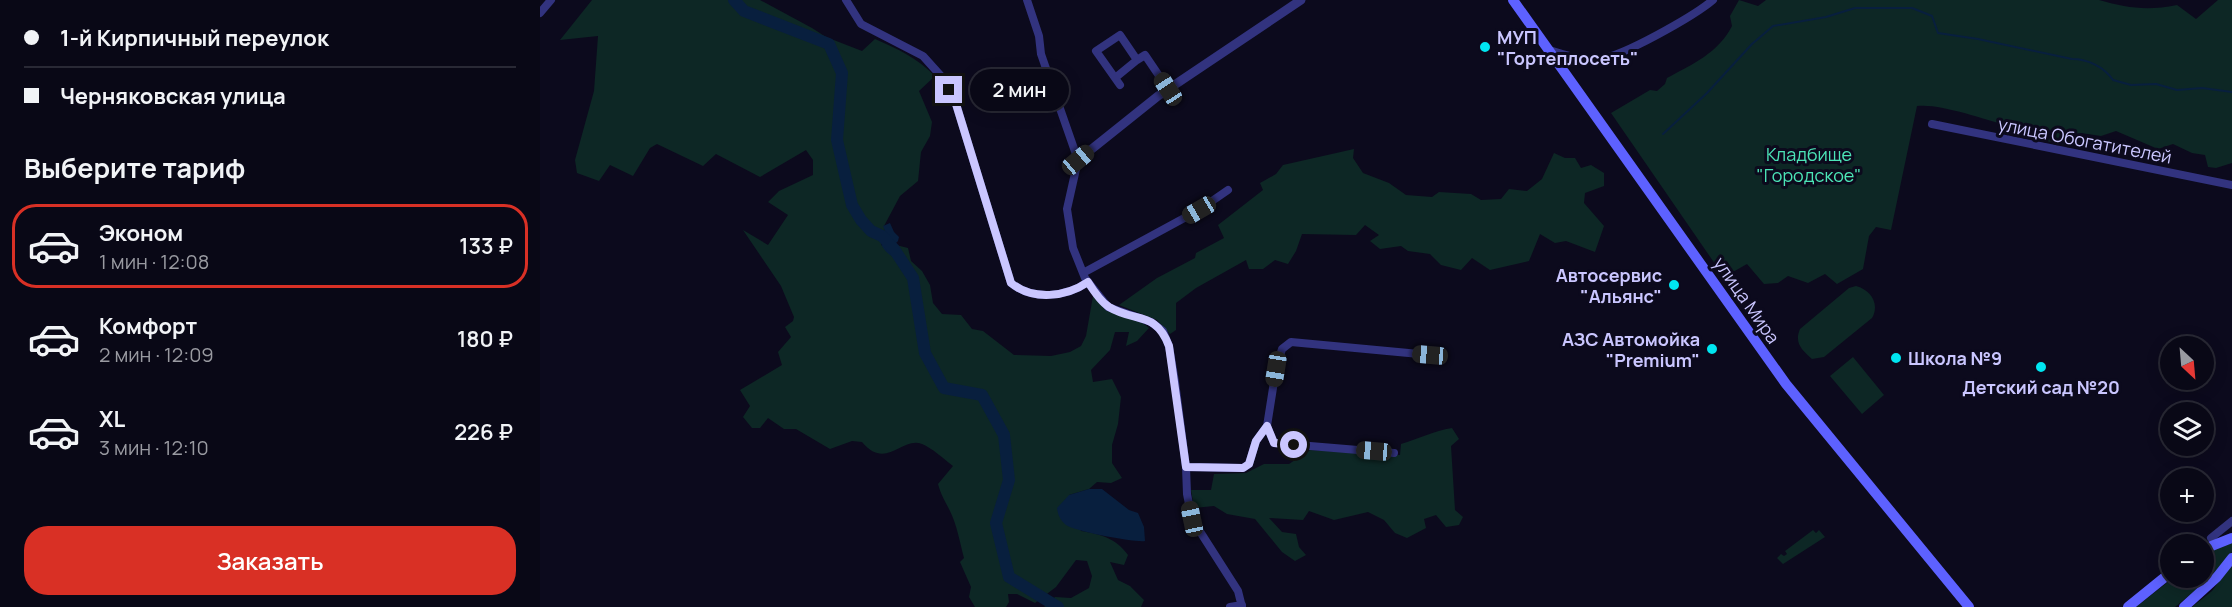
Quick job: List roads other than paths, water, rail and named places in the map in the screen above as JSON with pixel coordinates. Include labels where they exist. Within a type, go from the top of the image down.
[{"type":"main road","name":"улица Мира","points":[[1514,0],[1786,384],[1970,607]]},
{"type":"main road","points":[[2214,545],[2232,538]]},
{"type":"main road","points":[[2184,607],[2217,577],[2232,558]]},
{"type":"main road","points":[[2128,607],[2160,581]]},
{"type":"street","points":[[540,13],[551,0]]},
{"type":"street","points":[[846,0],[861,24],[923,56],[941,76],[956,104],[990,221],[1011,283],[1018,289],[1044,294],[1063,294],[1088,282]]},
{"type":"street","points":[[1027,0],[1039,36],[1041,54],[1078,160],[1067,209],[1073,248],[1088,282],[1108,307],[1151,322],[1164,331],[1169,346],[1192,519],[1238,591],[1242,606],[1230,607]]},
{"type":"street","points":[[1078,160],[1168,89],[1301,0]]},
{"type":"street","points":[[1549,50],[1583,60],[1619,55],[1713,0]]},
{"type":"street","points":[[1120,86],[1096,51],[1120,35],[1137,60]]},
{"type":"street","points":[[1114,78],[1145,55],[1168,89]]},
{"type":"street","name":"улица Обогатителей","points":[[1932,124],[2232,185]]},
{"type":"street","points":[[1083,273],[1199,210],[1228,190]]},
{"type":"street","points":[[1186,467],[1243,468],[1249,464],[1256,441],[1267,426],[1276,369],[1282,349],[1291,342],[1430,355]]},
{"type":"street","points":[[1267,426],[1274,443],[1394,453]]},
{"type":"street","points":[[2214,536],[2232,521]]},
{"type":"water","points":[[890,223],[899,237],[891,248],[901,256],[899,260],[886,252],[881,244],[885,231],[883,226]]},
{"type":"water","points":[[1089,489],[1102,489],[1129,510],[1138,513],[1144,527],[1145,541],[1092,533],[1066,525],[1057,508],[1069,495]]},
{"type":"waterway","points":[[734,0],[744,11],[829,44],[842,73],[837,140],[852,205],[871,231],[882,236],[894,249],[913,278],[925,353],[944,388],[982,395],[1004,435],[1009,480],[996,523],[1009,577],[1058,607]]},
{"type":"waterway","points":[[1663,134],[1707,93],[1752,44],[1773,26],[1826,17],[1855,8],[1912,8],[1932,16],[1938,33],[2084,60],[2100,68],[2113,80],[2131,85],[2156,84],[2177,90],[2202,88],[2232,92]]},
{"type":"place","name":"МУП \"Гортеплосеть\"","points":[[1485,47]]},
{"type":"place","name":"Автосервис \"Альянс\"","points":[[1674,285]]},
{"type":"place","name":"АЗС Автомойка \"Premium\"","points":[[1712,349]]},
{"type":"place","name":"Школа №9","points":[[1896,358]]},
{"type":"place","name":"Детский сад №20","points":[[2041,367]]},
{"type":"park label","name":"Кладбище \"Городское\"","points":[[1809,164]]}]
